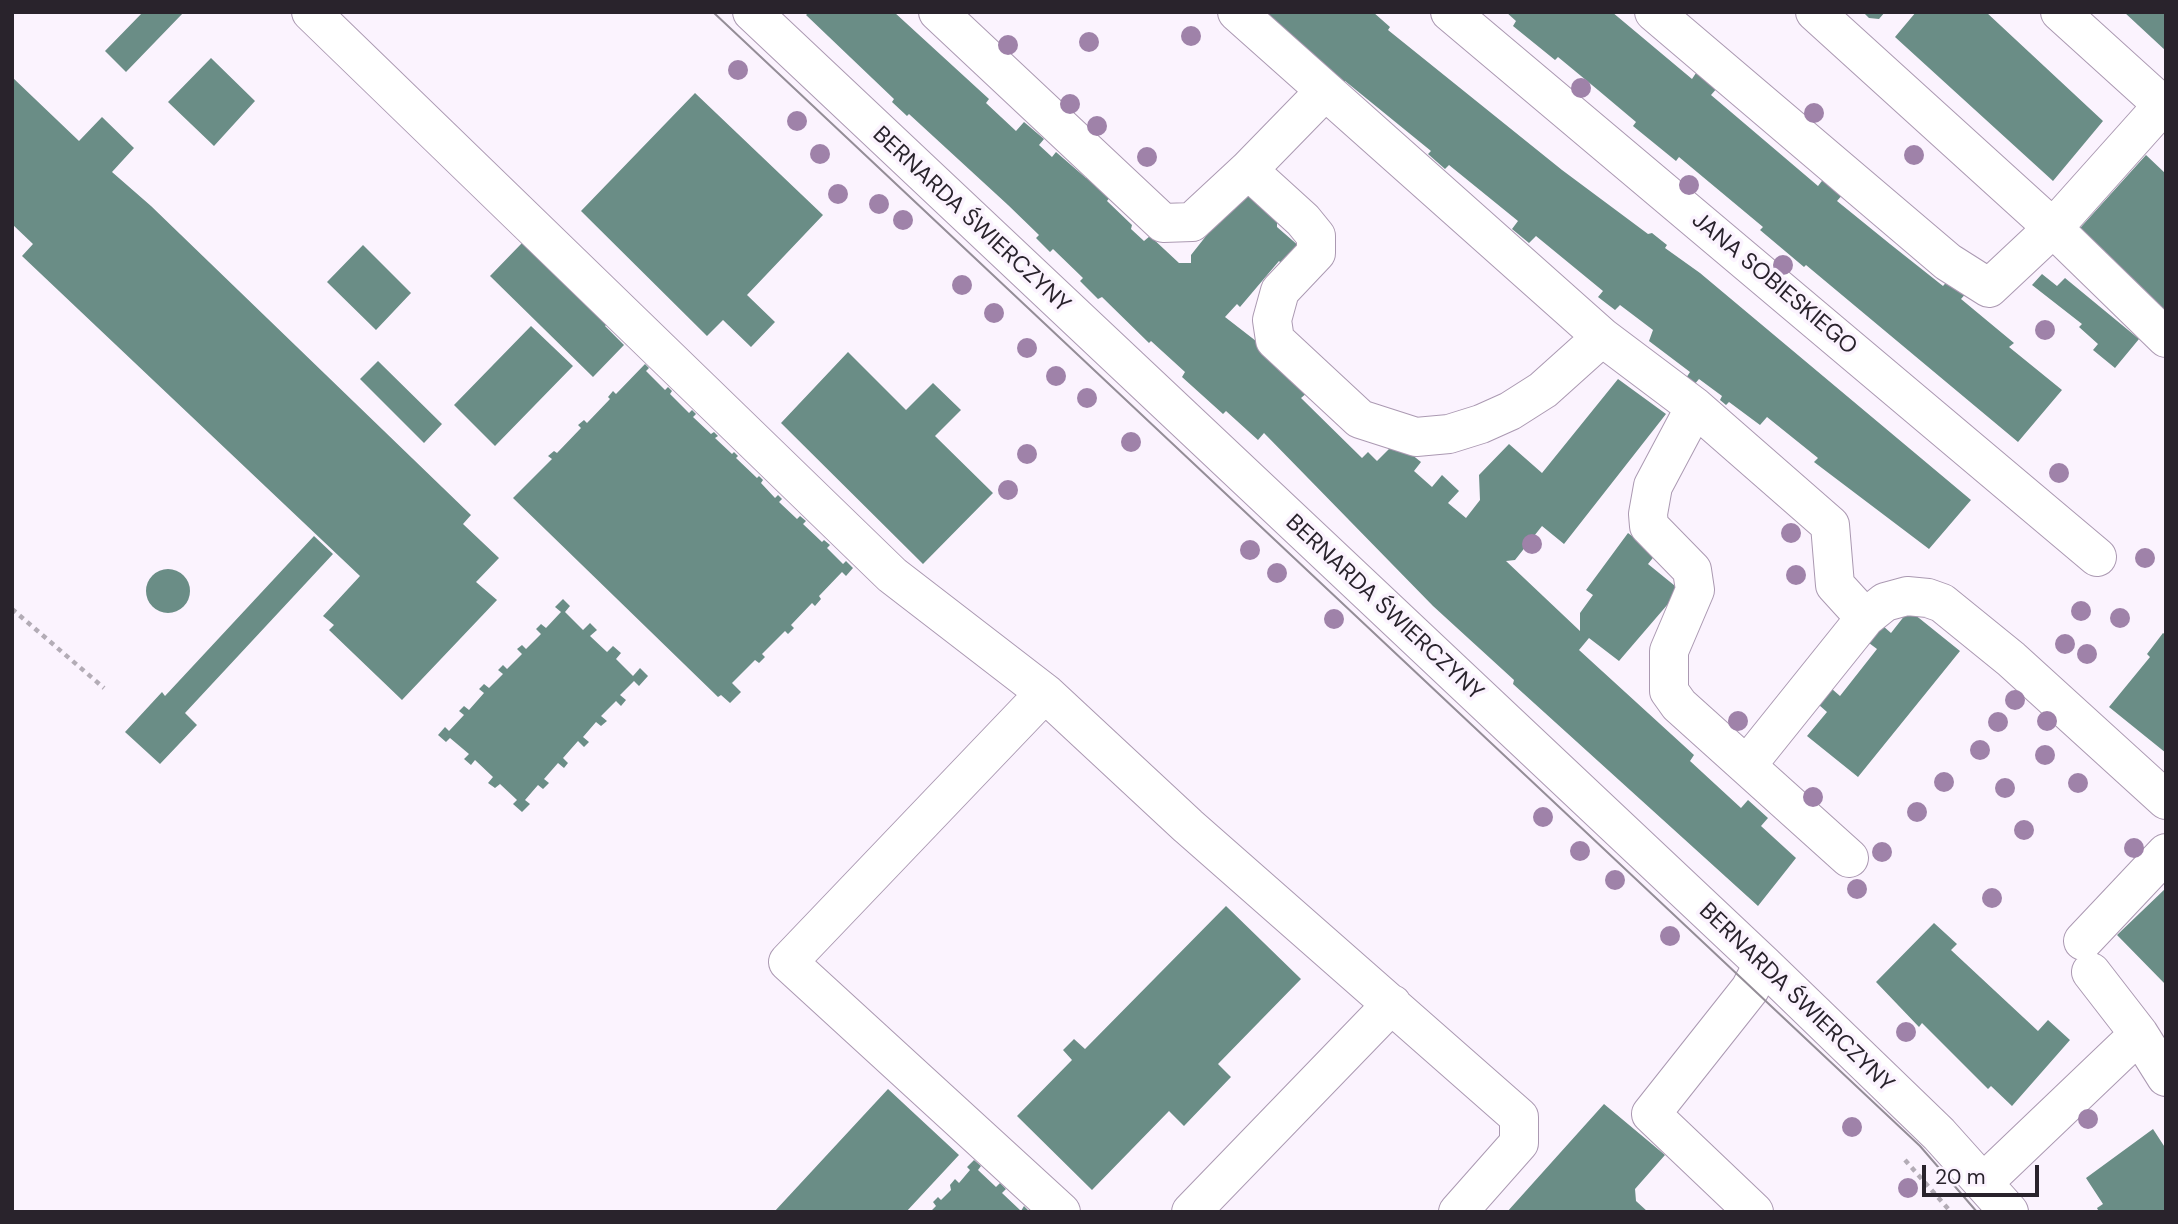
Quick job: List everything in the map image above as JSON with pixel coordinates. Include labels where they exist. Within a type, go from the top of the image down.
[{"type":"street","points":[[310,12],[319,17],[891,575],[1045,693],[1188,826],[1519,1116],[1519,1143],[1458,1212]]},
{"type":"street","name":"BERNARDA ŚWIERCZYNY","points":[[752,12],[1763,964],[1939,1134],[1995,1202]]},
{"type":"street","points":[[938,12],[1163,223],[1192,222],[1248,170],[1325,91]]},
{"type":"street","points":[[1237,12],[1602,337],[1695,407],[1830,525],[1835,585],[1865,618]]},
{"type":"street","name":"JANA SOBIESKIEGO","points":[[1450,12],[2097,557]]},
{"type":"street","points":[[1654,12],[1948,262],[1989,288],[2053,228],[2165,107],[2060,12]]},
{"type":"street","points":[[1815,12],[2053,228],[2166,338]]},
{"type":"street","points":[[1248,170],[1303,220],[1316,236],[1316,253],[1280,291],[1272,320],[1275,340],[1360,419],[1416,437],[1449,434],[1481,424],[1543,390],[1602,337]]},
{"type":"street","points":[[1695,407],[1653,486],[1648,514],[1649,526],[1692,570],[1695,590],[1669,651],[1669,691],[1679,705],[1849,858]]},
{"type":"street","points":[[1747,765],[1865,618],[1885,602],[1907,596],[1928,597],[1942,603],[2011,659],[2166,800]]},
{"type":"street","points":[[1045,693],[788,962],[1061,1212]]},
{"type":"street","points":[[2166,853],[2087,957],[2166,1077]]},
{"type":"street","points":[[1754,1212],[1651,1114],[1750,989],[1763,964]]},
{"type":"street","points":[[1191,1212],[1392,1004]]},
{"type":"street","points":[[1995,1202],[2139,1034]]},
{"type":"path","points":[[12,609],[104,688]]},
{"type":"building","points":[[143,12],[184,12],[126,72],[105,51]]},
{"type":"building","points":[[809,12],[894,12],[989,99],[986,103],[1016,131],[1024,122],[1044,139],[1039,145],[1052,157],[1056,152],[1086,178],[1090,172],[1114,192],[1107,201],[1132,225],[1131,229],[1144,241],[1150,236],[1179,263],[1191,263],[1191,255],[1244,188],[1277,222],[1277,227],[1300,247],[1284,266],[1279,261],[1240,307],[1237,304],[1225,317],[1265,348],[1308,392],[1301,398],[1362,458],[1368,452],[1377,461],[1396,442],[1421,462],[1414,471],[1432,487],[1442,475],[1459,491],[1448,503],[1466,518],[1480,500],[1479,475],[1509,444],[1542,473],[1618,379],[1666,414],[1564,544],[1542,526],[1515,560],[1506,561],[1580,631],[1580,613],[1593,595],[1586,590],[1628,533],[1656,554],[1648,564],[1680,590],[1619,661],[1589,638],[1579,650],[1694,755],[1690,761],[1741,808],[1748,800],[1768,818],[1761,826],[1796,858],[1758,906],[1513,684],[1514,680],[1433,606],[1264,433],[1258,440],[1226,411],[1223,414],[1182,377],[1185,372],[1151,341],[1149,343],[1102,297],[1098,299],[1080,281],[1083,278],[1053,249],[1050,252],[1036,238],[1039,235],[1008,205],[909,114],[907,116],[892,102],[894,99],[806,15]]},
{"type":"building","points":[[1261,12],[1373,12],[1390,27],[1388,30],[1562,170],[1667,245],[1665,248],[1700,273],[1971,500],[1929,549],[1814,462],[1818,458],[1767,417],[1760,425],[1729,402],[1726,405],[1720,400],[1722,396],[1699,379],[1694,385],[1686,378],[1690,372],[1649,341],[1653,330],[1620,305],[1615,310],[1598,297],[1603,291],[1536,236],[1529,243],[1512,229],[1518,221],[1449,165],[1445,169],[1428,154],[1431,151],[1345,81],[1340,87]]},
{"type":"building","points":[[1506,12],[1612,12],[1692,79],[1698,70],[1718,87],[1711,95],[1818,186],[1825,177],[1844,193],[1837,201],[1890,244],[1943,286],[1951,277],[1968,291],[1961,299],[2014,343],[2009,347],[2062,390],[2018,442],[1806,265],[1804,267],[1760,230],[1763,227],[1679,157],[1676,161],[1633,126],[1636,122],[1558,57],[1555,60],[1513,26],[1516,21]]},
{"type":"building","points":[[1863,12],[1885,12],[1879,19],[1869,18]]},
{"type":"building","points":[[1916,12],[1986,12],[2103,121],[2053,181],[1895,37]]},
{"type":"building","points":[[2124,12],[2166,12],[2166,51]]},
{"type":"building","points":[[211,58],[255,101],[214,146],[168,102]]},
{"type":"building","points":[[12,77],[79,141],[102,117],[134,148],[112,172],[151,206],[471,515],[463,524],[499,558],[476,582],[497,600],[402,700],[329,630],[334,625],[323,616],[360,576],[22,256],[33,244],[12,224]]},
{"type":"building","points":[[695,93],[823,215],[747,295],[775,322],[751,347],[723,320],[707,336],[581,211]]},
{"type":"building","points":[[2146,155],[2166,174],[2166,321],[2072,237]]},
{"type":"building","points":[[522,243],[541,261],[549,253],[614,317],[605,326],[624,345],[593,377],[490,276]]},
{"type":"building","points":[[363,245],[411,293],[376,330],[327,282]]},
{"type":"building","points":[[2042,274],[2057,286],[2065,278],[2139,339],[2115,368],[2093,350],[2098,344],[2079,327],[2082,324],[2032,285]]},
{"type":"building","points":[[531,326],[573,366],[495,446],[454,405]]},
{"type":"building","points":[[848,352],[906,410],[933,383],[961,410],[935,436],[993,493],[923,564],[781,423]]},
{"type":"building","points":[[378,361],[442,424],[424,443],[360,379]]},
{"type":"building","points":[[645,364],[649,368],[646,371],[665,390],[668,387],[672,391],[670,394],[689,413],[692,410],[696,414],[693,417],[711,434],[714,432],[718,436],[715,438],[732,454],[734,452],[738,456],[736,458],[757,478],[759,476],[763,480],[761,483],[775,498],[778,495],[782,499],[779,502],[797,519],[800,516],[806,521],[803,524],[822,542],[824,540],[830,545],[827,548],[843,564],[846,561],[853,568],[846,576],[842,572],[819,596],[821,599],[815,606],[812,603],[791,625],[794,628],[788,634],[785,631],[762,654],[765,657],[759,663],[755,660],[732,683],[741,692],[730,703],[721,695],[718,697],[513,498],[552,459],[548,456],[554,451],[557,453],[581,428],[578,425],[584,420],[587,423],[610,399],[608,397],[613,391],[616,394]]},
{"type":"building","points":[[314,536],[333,554],[185,713],[197,725],[160,764],[125,732],[162,692],[165,696]]},
{"type":"building","points":[[168,569],[184,575],[190,591],[184,607],[168,613],[152,607],[146,591],[152,575]]},
{"type":"building","points":[[563,599],[570,606],[565,612],[583,630],[590,623],[597,630],[590,636],[607,652],[613,646],[621,653],[616,659],[633,676],[640,668],[648,676],[639,686],[634,681],[620,695],[626,700],[621,706],[616,701],[601,716],[607,721],[601,726],[596,722],[583,737],[589,742],[584,747],[578,741],[563,758],[568,763],[564,768],[558,763],[544,779],[549,783],[543,789],[538,785],[525,800],[530,804],[522,812],[513,804],[517,800],[500,784],[495,788],[488,783],[493,777],[475,760],[471,765],[464,759],[469,754],[450,738],[446,742],[438,735],[445,727],[449,731],[464,715],[459,711],[464,706],[469,710],[484,693],[479,689],[484,684],[489,688],[503,674],[498,670],[503,665],[507,669],[522,654],[517,649],[522,645],[526,649],[541,634],[536,629],[541,624],[546,628],[561,612],[555,607]]},
{"type":"building","points":[[1909,610],[1960,651],[1858,777],[1807,736],[1827,712],[1819,705],[1832,689],[1840,696],[1877,649],[1869,643],[1883,626],[1891,633]]},
{"type":"building","points":[[2163,633],[2166,635],[2166,753],[2109,707],[2150,657],[2147,654]]},
{"type":"building","points":[[2166,888],[2166,985],[2117,935]]},
{"type":"building","points":[[1226,906],[1301,979],[1218,1064],[1231,1077],[1184,1126],[1169,1111],[1092,1190],[1017,1116],[1072,1060],[1063,1050],[1074,1039],[1085,1049]]},
{"type":"building","points":[[1934,923],[1957,944],[1951,950],[2038,1031],[2048,1020],[2070,1040],[2012,1106],[1991,1086],[1988,1089],[1922,1023],[1919,1027],[1876,982]]},
{"type":"building","points":[[888,1089],[959,1155],[906,1212],[774,1212]]},
{"type":"building","points":[[1604,1104],[1665,1155],[1635,1189],[1636,1201],[1648,1212],[1507,1212]]},
{"type":"building","points":[[2153,1129],[2166,1149],[2166,1212],[2099,1212],[2097,1208],[2103,1204],[2086,1178]]},
{"type":"building","points":[[974,1160],[981,1166],[978,1170],[996,1187],[1000,1183],[1006,1189],[1002,1193],[1021,1211],[1024,1206],[1030,1212],[930,1212],[936,1206],[933,1202],[938,1197],[941,1200],[951,1190],[950,1185],[955,1179],[959,1183],[970,1170],[967,1167]]},
{"type":"tram line","points":[[713,12],[1920,1146],[1977,1212]]}]
